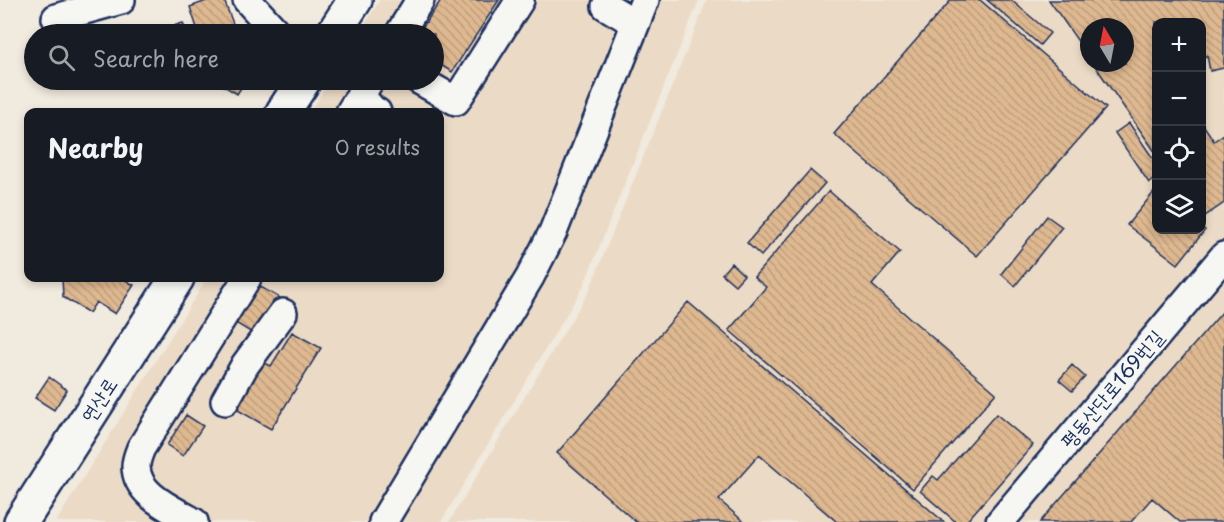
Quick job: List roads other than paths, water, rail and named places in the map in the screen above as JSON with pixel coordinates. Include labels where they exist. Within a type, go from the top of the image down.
[{"type":"main road","points":[[339,24],[355,0]]},
{"type":"main road","points":[[286,108],[297,90]]},
{"type":"main road","name":"연산로","points":[[21,522],[174,282]]},
{"type":"street","points":[[56,18],[121,0]]},
{"type":"street","points":[[247,0],[269,24]]},
{"type":"street","points":[[405,24],[420,0]]},
{"type":"street","points":[[437,90],[456,101],[520,0]]},
{"type":"street","points":[[383,522],[531,277],[549,241],[640,12],[606,6]]},
{"type":"street","name":"평동산단로169번길","points":[[1000,522],[1224,256]]},
{"type":"street","points":[[194,522],[147,493],[138,481],[135,464],[141,448],[244,282]]},
{"type":"street","points":[[225,401],[245,364],[284,313]]},
{"type":"street","points":[[208,340],[245,364]]}]
